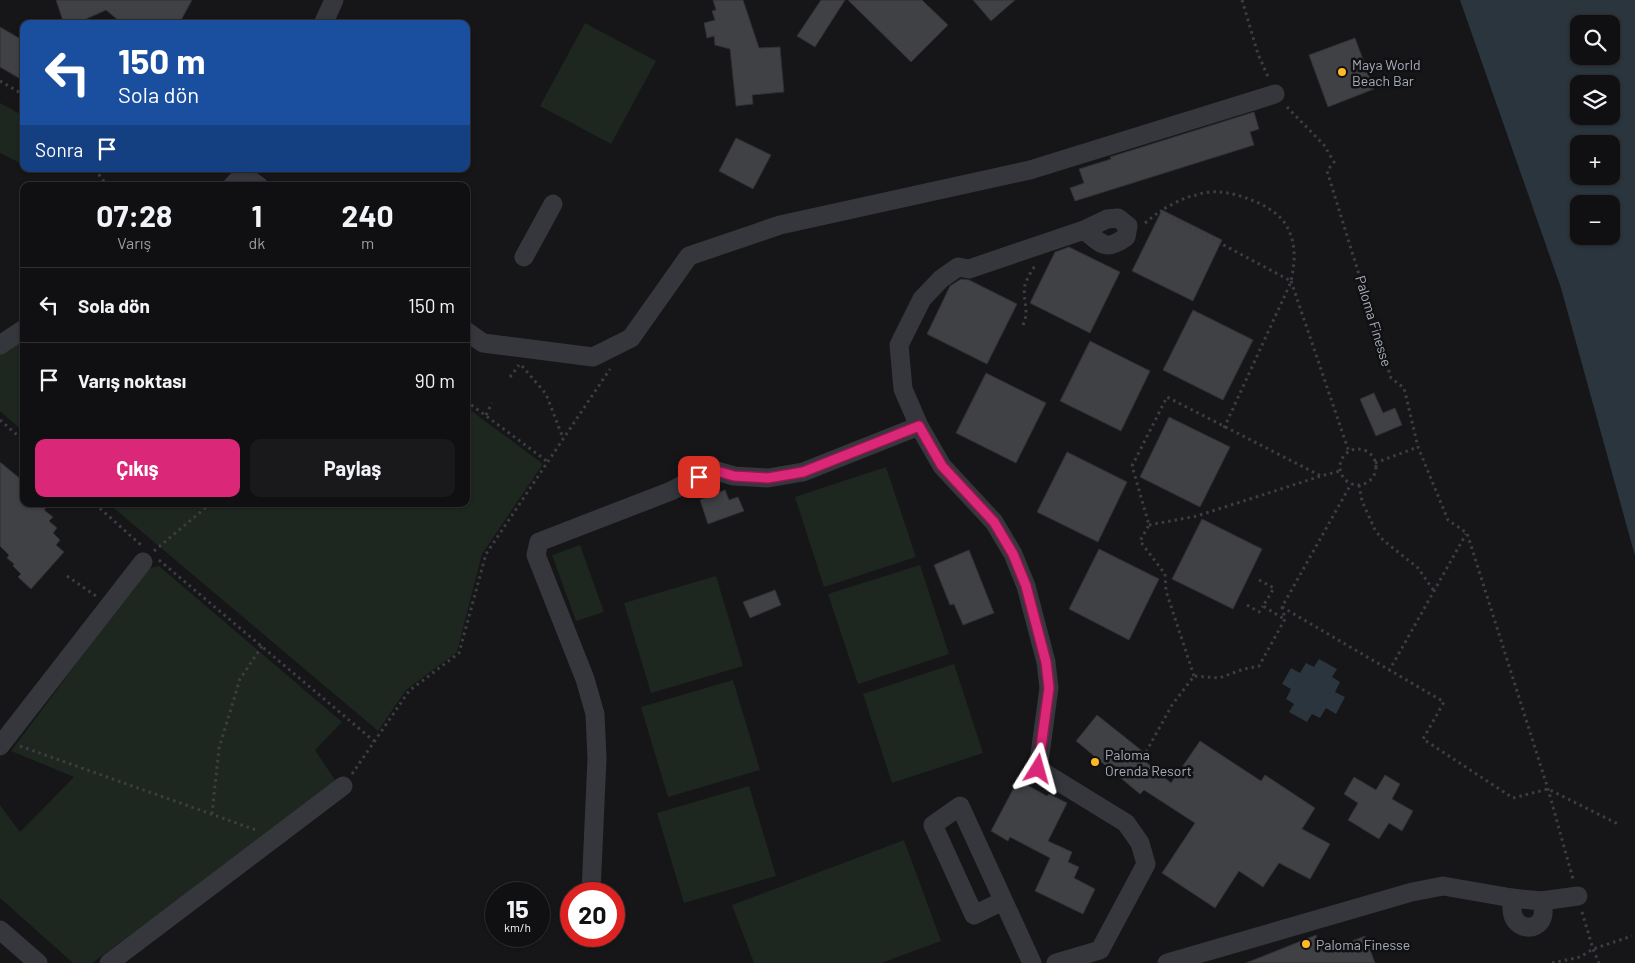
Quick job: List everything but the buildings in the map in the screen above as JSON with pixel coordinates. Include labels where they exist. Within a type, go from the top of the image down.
[{"type":"street","points":[[325,20],[334,0]]},
{"type":"street","points":[[470,334],[483,343],[593,357],[631,338],[689,256],[780,225],[1030,170],[1275,94]]},
{"type":"street","points":[[524,257],[553,204]]},
{"type":"street","points":[[1056,963],[1100,950],[1146,864],[1140,843],[1126,822],[1038,769],[1049,688],[1046,662],[1026,586],[1013,554],[994,522],[942,466],[919,426],[903,390],[899,345],[922,298],[941,279],[958,267],[968,269],[1084,230]]},
{"type":"street","points":[[0,346],[20,332]]},
{"type":"street","points":[[591,882],[597,758],[596,714],[585,679],[536,556],[539,542],[671,492],[713,470],[734,476],[768,478],[803,472],[919,426]]},
{"type":"street","points":[[2,743],[147,558]]},
{"type":"street","points":[[109,963],[343,786]]},
{"type":"street","points":[[1003,901],[974,915],[933,825],[960,806],[1032,963]]},
{"type":"street","points":[[1167,963],[1412,892],[1443,886],[1512,898],[1540,900],[1578,896]]},
{"type":"street","points":[[1512,898],[1514,919],[1527,927],[1533,927],[1540,923],[1543,917],[1544,909],[1540,900]]},
{"type":"street","points":[[0,930],[38,963]]},
{"type":"path","name":"Paloma Finesse","points":[[1242,0],[1258,54],[1275,94],[1324,145],[1334,162],[1327,171],[1391,378],[1404,388],[1418,447],[1448,520],[1467,534]]},
{"type":"path","points":[[0,81],[20,93]]},
{"type":"path","points":[[1140,229],[1145,222],[1160,210],[1194,195],[1218,192],[1243,196],[1270,210],[1285,224],[1290,235],[1295,257],[1291,281],[1224,428]]},
{"type":"path","points":[[1160,210],[1291,281],[1349,452]]},
{"type":"path","points":[[1023,324],[1027,315],[1026,283],[1033,268],[1039,261]]},
{"type":"path","points":[[512,360],[520,365],[546,394],[563,438]]},
{"type":"path","points":[[343,786],[409,692],[460,653],[486,554],[615,361]]},
{"type":"path","points":[[510,377],[520,365]]},
{"type":"path","points":[[1194,676],[1166,590],[1164,574],[1140,541],[1148,525],[1132,466],[1167,397],[1224,428],[1321,476]]},
{"type":"path","points":[[470,403],[548,462]]},
{"type":"path","points":[[486,415],[492,403]]},
{"type":"path","points":[[0,420],[20,438]]},
{"type":"path","points":[[1375,463],[1418,447]]},
{"type":"path","points":[[1354,450],[1365,451],[1370,454],[1375,463],[1373,477],[1366,484],[1351,484],[1343,477],[1340,471],[1342,459],[1354,450]]},
{"type":"path","points":[[1148,525],[1197,516],[1340,471]]},
{"type":"path","points":[[1194,676],[1219,678],[1259,666],[1284,619],[1282,607],[1351,484]]},
{"type":"path","points":[[1359,485],[1362,501],[1375,530],[1383,540],[1418,568],[1434,591]]},
{"type":"path","points":[[98,507],[147,558],[262,646],[374,741]]},
{"type":"path","points":[[147,558],[206,507]]},
{"type":"path","points":[[1389,670],[1467,534]]},
{"type":"path","points":[[1467,534],[1548,789],[1593,949],[1599,963]]},
{"type":"path","points":[[67,576],[109,606]]},
{"type":"path","points":[[1247,605],[1259,612],[1274,588],[1259,580]]},
{"type":"path","points":[[1263,606],[1284,619]]},
{"type":"path","points":[[1282,607],[1444,702],[1423,739],[1513,798],[1548,789],[1620,825]]},
{"type":"path","points":[[212,814],[219,748],[240,679],[262,646]]},
{"type":"path","points":[[1146,752],[1172,705],[1194,676]]},
{"type":"path","points":[[2,743],[276,837]]},
{"type":"path","points":[[1552,963],[1580,957],[1593,949],[1632,936]]},
{"type":"shaded area","points":[[1460,0],[1635,0],[1635,556],[1561,288]]},
{"type":"shaded area","points":[[585,23],[656,61],[611,144],[540,106]]},
{"type":"shaded area","points":[[0,103],[20,114],[20,163],[0,153]]},
{"type":"shaded area","points":[[20,341],[20,428],[0,411],[0,354]]},
{"type":"shaded area","points":[[470,410],[543,464],[482,554],[457,652],[406,690],[378,731],[113,507],[470,507]]},
{"type":"shaded area","points":[[886,467],[916,557],[824,587],[795,497]]},
{"type":"shaded area","points":[[580,545],[604,612],[576,621],[552,555]]},
{"type":"shaded area","points":[[920,565],[949,654],[858,684],[828,594]]},
{"type":"shaded area","points":[[159,566],[342,722],[315,750],[337,783],[92,963],[73,963],[0,898],[0,805],[20,832],[74,777],[11,751],[147,569]]},
{"type":"shaded area","points":[[716,576],[743,666],[651,693],[624,603]]},
{"type":"shaded area","points":[[1319,659],[1337,669],[1332,677],[1340,682],[1335,692],[1345,697],[1336,714],[1326,708],[1320,718],[1312,714],[1307,722],[1289,712],[1294,704],[1286,699],[1291,689],[1282,684],[1291,668],[1300,673],[1306,663],[1314,667]]},
{"type":"shaded area","points":[[954,664],[983,753],[892,783],[863,694]]},
{"type":"shaded area","points":[[733,680],[760,770],[668,797],[641,707]]},
{"type":"shaded area","points":[[749,786],[776,876],[684,903],[657,813]]},
{"type":"shaded area","points":[[904,840],[941,941],[881,963],[754,963],[732,905]]},
{"type":"place","name":"Maya World Beach Bar","points":[[1342,72]]},
{"type":"place","name":"Paloma Orenda Resort","points":[[1095,762]]},
{"type":"place","name":"Paloma Finesse","points":[[1306,944]]},
{"type":"route","points":[[699,477],[713,470],[734,476],[768,478],[803,472],[919,426],[942,466],[994,522],[1013,554],[1026,586],[1046,662],[1049,688],[1038,769]]}]
